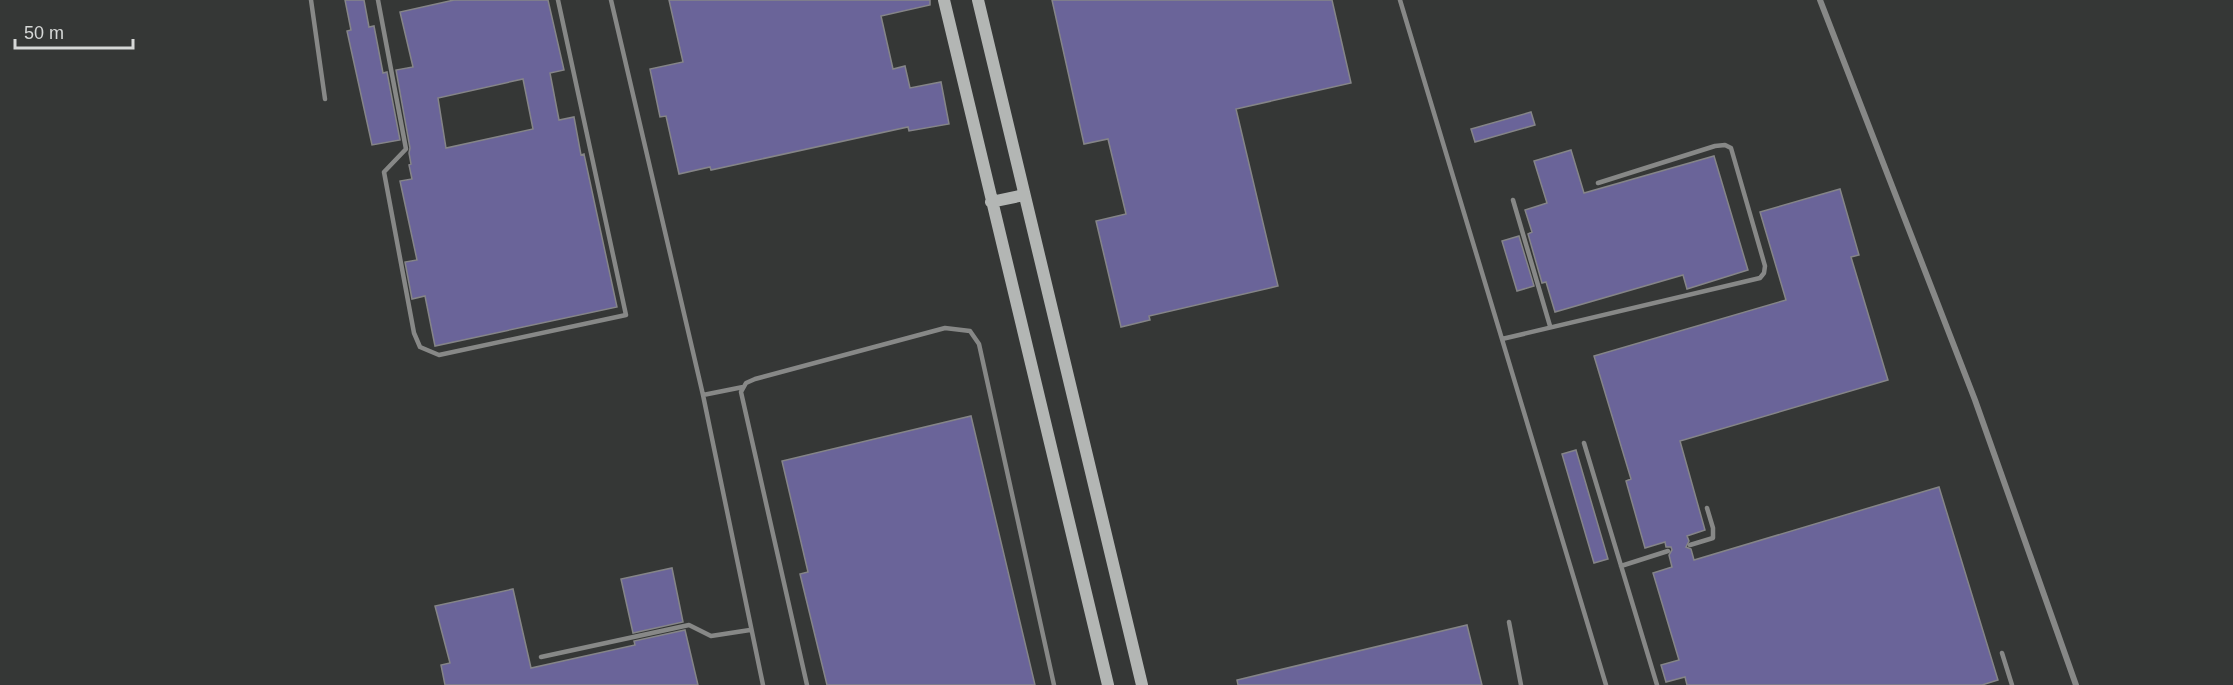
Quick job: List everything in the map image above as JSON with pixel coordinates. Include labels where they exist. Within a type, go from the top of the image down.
[{"type":"street","points":[[944,0],[1108,685]]},
{"type":"street","points":[[978,0],[1142,685]]},
{"type":"street","points":[[1820,0],[1975,400],[2076,685]]},
{"type":"street","points":[[991,202],[1024,195]]},
{"type":"lane","points":[[311,0],[325,99]]},
{"type":"lane","points":[[378,0],[406,149],[384,172],[414,333],[420,347],[440,355],[626,315],[558,0]]},
{"type":"lane","points":[[611,0],[703,395],[763,685]]},
{"type":"lane","points":[[1400,0],[1606,685]]},
{"type":"lane","points":[[1502,339],[1760,278],[1764,273],[1765,266],[1731,148],[1725,145],[1715,146],[1598,183]]},
{"type":"lane","points":[[1513,200],[1550,327]]},
{"type":"lane","points":[[703,395],[743,387],[754,379],[945,328],[970,332],[979,344],[1054,685]]},
{"type":"lane","points":[[743,387],[741,398],[807,685]]},
{"type":"lane","points":[[1584,443],[1657,685]]},
{"type":"lane","points":[[1690,545],[1713,538],[1713,528],[1707,508]]},
{"type":"lane","points":[[1621,566],[1668,551]]},
{"type":"lane","points":[[1509,622],[1521,685]]},
{"type":"lane","points":[[541,657],[689,625],[711,636],[750,630]]},
{"type":"lane","points":[[2002,653],[2012,685]]},
{"type":"building","points":[[345,0],[364,0],[369,27],[374,26],[383,73],[387,72],[400,140],[372,145],[347,31],[351,30]]},
{"type":"building","points":[[454,0],[548,0],[564,70],[550,73],[559,120],[574,117],[617,307],[435,346],[425,296],[412,299],[405,262],[417,260],[400,181],[412,179],[409,165],[411,164],[410,148],[396,70],[413,67],[400,12]],"holes":[[[523,79],[533,129],[446,148],[438,98]]]},
{"type":"building","points":[[669,0],[930,0],[930,5],[881,16],[893,69],[905,66],[910,88],[941,82],[949,124],[909,131],[908,127],[711,170],[710,167],[679,174],[666,116],[660,117],[650,69],[683,62]]},
{"type":"building","points":[[1052,0],[1332,0],[1351,83],[1236,109],[1278,286],[1149,316],[1150,320],[1121,327],[1096,221],[1126,214],[1108,139],[1084,144]]},
{"type":"building","points":[[1531,112],[1535,125],[1475,142],[1471,129]]},
{"type":"building","points":[[1571,150],[1584,193],[1714,156],[1748,270],[1687,289],[1683,275],[1555,312],[1546,282],[1542,283],[1528,234],[1532,232],[1525,210],[1547,203],[1534,161]]},
{"type":"building","points":[[1840,189],[1859,255],[1851,257],[1888,380],[1680,441],[1705,530],[1687,536],[1689,541],[1686,547],[1691,549],[1694,560],[1939,487],[1998,680],[1982,685],[1687,685],[1685,677],[1666,682],[1661,665],[1679,660],[1653,573],[1672,567],[1669,555],[1672,550],[1671,547],[1666,547],[1665,542],[1645,548],[1626,481],[1631,479],[1594,356],[1786,300],[1760,212]]},
{"type":"building","points":[[1519,236],[1534,286],[1517,291],[1502,241]]},
{"type":"building","points":[[971,416],[1035,685],[827,685],[800,574],[808,572],[782,461]]},
{"type":"building","points":[[1576,450],[1608,559],[1594,563],[1562,454]]},
{"type":"building","points":[[672,568],[683,622],[633,633],[621,579]]},
{"type":"building","points":[[513,589],[531,668],[635,645],[634,641],[685,630],[698,685],[445,685],[441,665],[450,663],[435,606]]},
{"type":"building","points":[[1467,625],[1482,685],[1238,685],[1237,680]]}]
